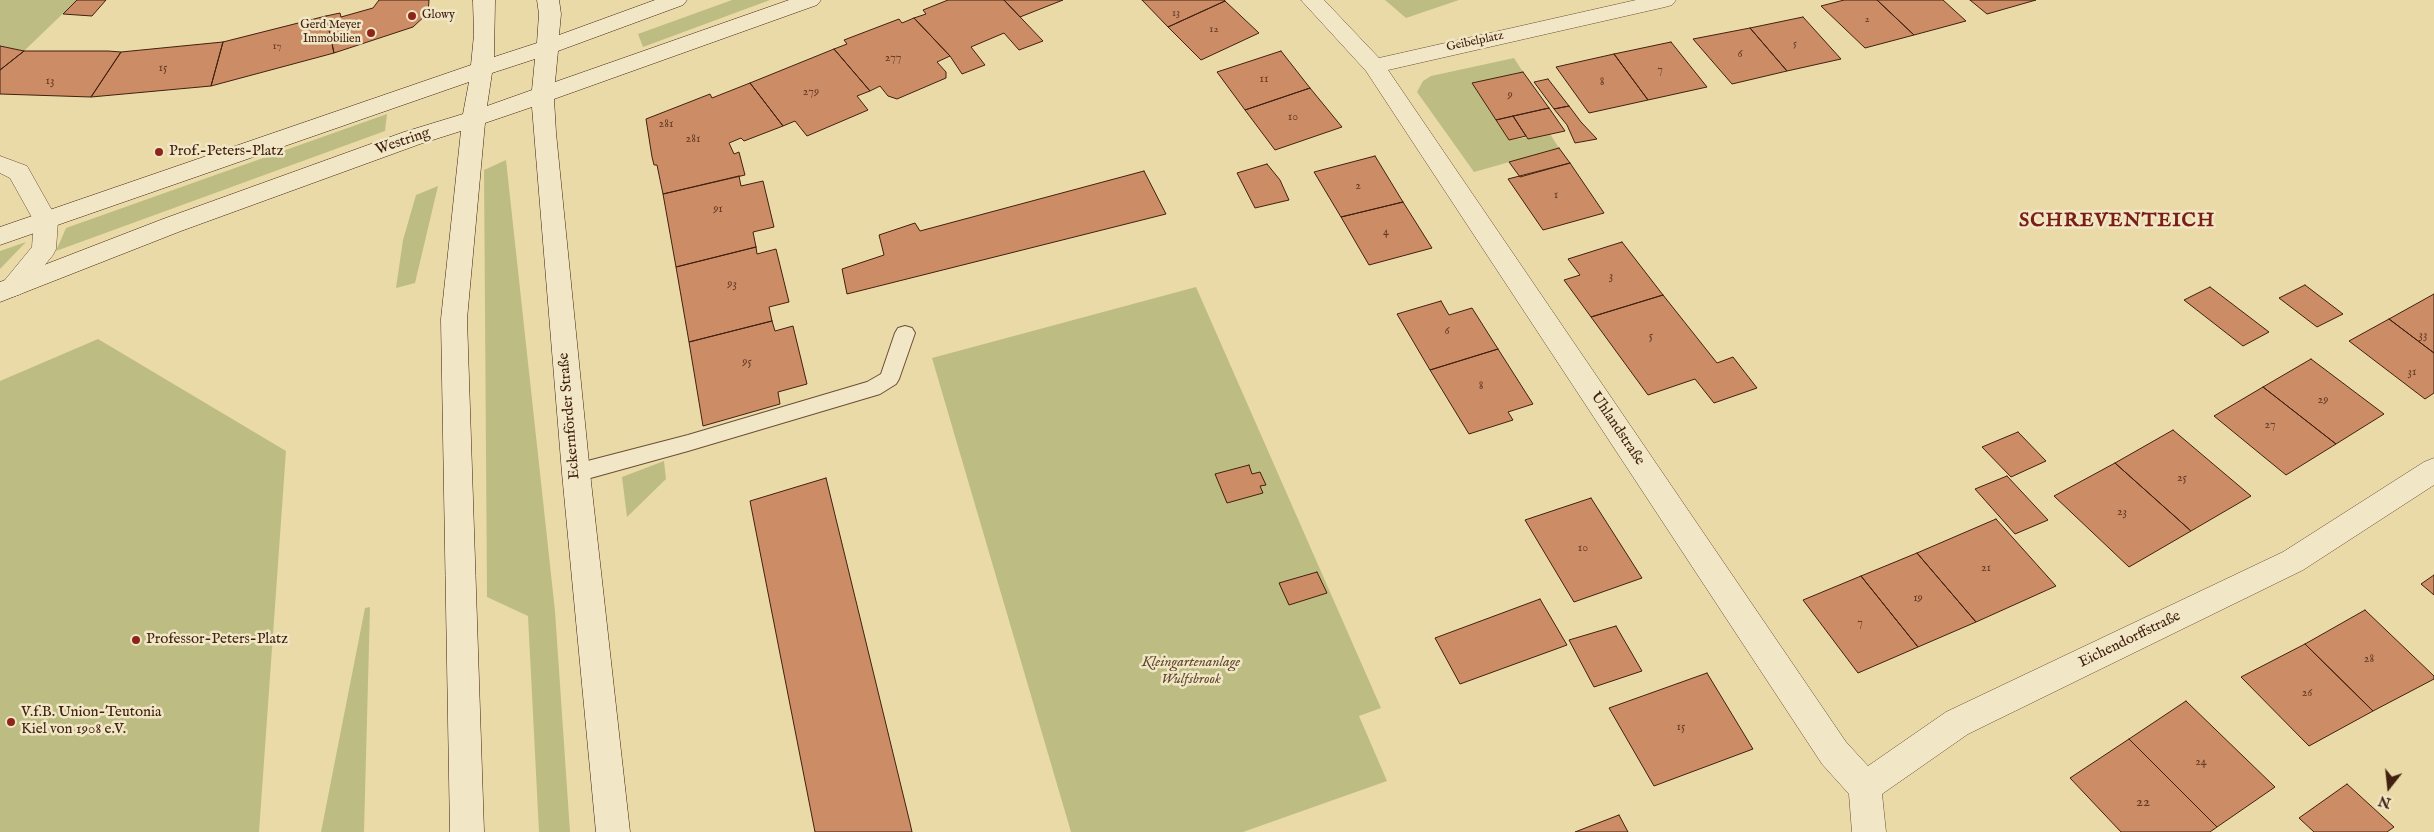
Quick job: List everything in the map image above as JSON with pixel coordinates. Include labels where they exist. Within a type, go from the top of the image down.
[{"type":"main road","points":[[467,832],[454,319],[474,119],[482,69],[485,35],[484,0]]},
{"type":"main road","name":"Eckernförder Straße","points":[[548,0],[550,14],[543,94],[544,133],[576,473],[613,832]]},
{"type":"main road","points":[[0,236],[546,47],[676,0]]},
{"type":"main road","name":"Westring","points":[[6,290],[172,225],[376,151],[474,119],[810,0]]},
{"type":"main road","points":[[1312,0],[1374,66]]},
{"type":"main road","name":"Geibelplatz","points":[[1374,66],[1665,0]]},
{"type":"main road","name":"Uhlandstraße","points":[[1374,66],[1834,753],[1866,787]]},
{"type":"main road","points":[[0,164],[19,172],[46,221],[44,249],[6,290]]},
{"type":"main road","name":"Eichendorffstraße","points":[[1866,787],[1958,723],[2293,561],[2434,470]]},
{"type":"main road","points":[[1866,787],[1869,832]]},
{"type":"lane","points":[[576,473],[688,443],[873,388],[889,379],[905,333]]},
{"type":"green space","points":[[0,0],[77,0],[24,51],[0,46]]},
{"type":"green space","points":[[732,0],[770,0],[643,47],[638,34]]},
{"type":"green space","points":[[1385,0],[1459,0],[1406,18]]},
{"type":"green space","points":[[1514,58],[1523,72],[1472,83],[1509,140],[1550,134],[1559,148],[1474,172],[1417,92],[1423,81],[1431,76]]},
{"type":"green space","points":[[387,114],[385,131],[56,251],[66,228]]},
{"type":"green space","points":[[506,160],[555,611],[570,832],[539,832],[528,616],[487,597],[484,170]]},
{"type":"green space","points":[[438,186],[415,283],[396,288],[403,240],[416,195]]},
{"type":"green space","points":[[26,242],[0,269],[0,251]]},
{"type":"green space","name":"Kleingartenanlage Wulfsbrook","points":[[1196,287],[1381,708],[1359,716],[1387,781],[1243,832],[1071,832],[932,358]]},
{"type":"green space","name":"Professor-Peters-Platz","points":[[98,339],[286,451],[259,832],[0,832],[0,381]]},
{"type":"green space","points":[[664,461],[666,479],[627,517],[622,477]]},
{"type":"green space","points":[[370,607],[364,832],[321,832],[365,608]]},
{"type":"building","points":[[77,0],[106,0],[92,16],[63,14]]},
{"type":"building","points":[[379,0],[429,0],[428,13],[413,27],[334,53],[326,16],[340,13],[341,17],[373,8]]},
{"type":"building","points":[[948,0],[1004,0],[1043,41],[1019,50],[1004,33],[971,47],[985,65],[962,74],[950,56],[914,18],[926,14],[923,10]]},
{"type":"building","points":[[1004,0],[1063,0],[1020,17]]},
{"type":"building","points":[[1142,0],[1224,0],[1225,1],[1168,27]]},
{"type":"building","points":[[1844,0],[1877,0],[1914,35],[1865,48],[1821,6]]},
{"type":"building","points":[[1877,0],[1943,0],[1966,21],[1914,35]]},
{"type":"building","points":[[1970,0],[2036,0],[1987,14]]},
{"type":"building","points":[[1225,1],[1259,33],[1201,60],[1168,27]]},
{"type":"building","points":[[326,16],[334,53],[211,86],[223,42]]},
{"type":"building","points":[[1803,17],[1841,59],[1787,71],[1750,28]]},
{"type":"building","points":[[914,18],[950,56],[937,62],[946,72],[946,78],[897,99],[888,96],[880,86],[870,91],[834,49],[847,44],[844,40],[899,19],[902,23]]},
{"type":"building","points":[[1750,28],[1787,71],[1732,84],[1693,39]]},
{"type":"building","points":[[223,42],[211,86],[91,97],[121,52]]},
{"type":"building","points":[[1671,42],[1707,87],[1648,100],[1614,54]]},
{"type":"building","points":[[0,46],[24,51],[0,70]]},
{"type":"building","points":[[834,49],[870,91],[857,96],[868,110],[807,136],[795,121],[783,126],[750,83]]},
{"type":"building","points":[[24,51],[121,52],[91,97],[0,94],[0,70]]},
{"type":"building","points":[[1281,51],[1310,88],[1245,110],[1217,72]]},
{"type":"building","points":[[1614,54],[1648,100],[1589,113],[1556,67]]},
{"type":"building","points":[[1523,72],[1549,108],[1496,120],[1472,83]]},
{"type":"building","points":[[1548,79],[1569,106],[1554,109],[1534,82]]},
{"type":"building","points":[[750,83],[783,126],[744,141],[741,138],[729,143],[734,154],[739,152],[745,175],[663,194],[657,165],[654,165],[652,157],[646,119],[710,94],[712,98]]},
{"type":"building","points":[[1310,88],[1342,127],[1275,150],[1245,110]]},
{"type":"building","points":[[1569,106],[1597,139],[1575,143],[1567,125],[1554,109]]},
{"type":"building","points":[[1549,108],[1565,131],[1528,139],[1513,116]]},
{"type":"building","points":[[1513,116],[1526,136],[1509,140],[1496,120]]},
{"type":"building","points":[[1559,148],[1570,163],[1520,177],[1509,162]]},
{"type":"building","points":[[1375,156],[1403,202],[1341,217],[1314,172]]},
{"type":"building","points":[[1570,163],[1604,213],[1543,230],[1508,179]]},
{"type":"building","points":[[1267,164],[1280,180],[1289,200],[1255,208],[1237,173]]},
{"type":"building","points":[[1144,171],[1166,214],[847,294],[842,269],[884,255],[879,235],[915,223],[920,231]]},
{"type":"building","points":[[739,176],[741,186],[763,181],[774,227],[753,232],[756,247],[676,267],[663,194]]},
{"type":"building","points":[[1403,202],[1432,248],[1369,265],[1341,217]]},
{"type":"building","points":[[1622,242],[1663,295],[1591,317],[1564,280],[1580,275],[1568,259]]},
{"type":"building","points":[[756,247],[757,254],[776,249],[789,302],[769,307],[772,321],[689,342],[676,267]]},
{"type":"building","points":[[2305,285],[2343,314],[2317,327],[2279,298]]},
{"type":"building","points":[[2210,287],[2269,332],[2243,346],[2184,300]]},
{"type":"building","points":[[2434,294],[2434,353],[2389,319]]},
{"type":"building","points":[[1663,295],[1717,363],[1733,357],[1757,388],[1714,403],[1695,379],[1648,395],[1591,317]]},
{"type":"building","points":[[1441,301],[1449,315],[1472,308],[1498,349],[1430,370],[1397,314]]},
{"type":"building","points":[[2389,319],[2434,353],[2434,393],[2425,399],[2349,341]]},
{"type":"building","points":[[772,321],[775,331],[793,326],[807,384],[778,392],[780,404],[703,426],[689,342]]},
{"type":"building","points":[[1498,349],[1533,404],[1508,412],[1513,420],[1469,434],[1430,370]]},
{"type":"building","points":[[2311,359],[2384,414],[2336,444],[2263,387]]},
{"type":"building","points":[[2263,387],[2336,444],[2286,475],[2214,416]]},
{"type":"building","points":[[2173,430],[2251,496],[2191,531],[2115,463]]},
{"type":"building","points":[[2018,432],[2046,461],[2011,477],[1982,447]]},
{"type":"building","points":[[2115,463],[2191,531],[2129,567],[2054,496]]},
{"type":"building","points":[[1249,465],[1252,474],[1260,472],[1266,485],[1260,486],[1263,493],[1227,503],[1215,474]]},
{"type":"building","points":[[2007,476],[2048,520],[2015,534],[1975,489]]},
{"type":"building","points":[[826,478],[912,832],[815,832],[750,501]]},
{"type":"building","points":[[1591,498],[1642,578],[1574,602],[1525,520]]},
{"type":"building","points":[[1996,519],[2056,586],[1976,622],[1917,553]]},
{"type":"building","points":[[1917,553],[1976,622],[1918,647],[1861,576]]},
{"type":"building","points":[[1317,572],[1327,593],[1289,605],[1279,583]]},
{"type":"building","points":[[2434,575],[2434,595],[2421,584]]},
{"type":"building","points":[[1861,576],[1918,647],[1858,673],[1803,600]]},
{"type":"building","points":[[1540,599],[1567,645],[1460,684],[1435,638]]},
{"type":"building","points":[[2365,610],[2434,676],[2434,679],[2373,711],[2305,644]]},
{"type":"building","points":[[1616,626],[1642,671],[1594,687],[1569,640]]},
{"type":"building","points":[[2305,644],[2373,711],[2309,746],[2241,677]]},
{"type":"building","points":[[1707,673],[1753,749],[1654,786],[1609,708]]},
{"type":"building","points":[[2186,701],[2275,787],[2217,827],[2129,739]]},
{"type":"building","points":[[2129,739],[2217,827],[2210,832],[2121,832],[2070,778]]},
{"type":"building","points":[[2347,784],[2394,827],[2387,832],[2314,832],[2299,818]]},
{"type":"building","points":[[1619,815],[1628,832],[1575,832]]},
{"type":"place","name":"Glowy","points":[[412,16]]},
{"type":"place","name":"Gerd Meyer Immobilien","points":[[371,33]]},
{"type":"place","name":"Prof.-Peters-Platz","points":[[159,152]]},
{"type":"place","name":"Professor-Peters-Platz","points":[[136,640]]},
{"type":"place","name":"V.f.B. Union-Teutonia Kiel von 1908 e.V.","points":[[11,722]]},
{"type":"district","name":"SCHREVENTEICH","points":[[2117,222]]}]
